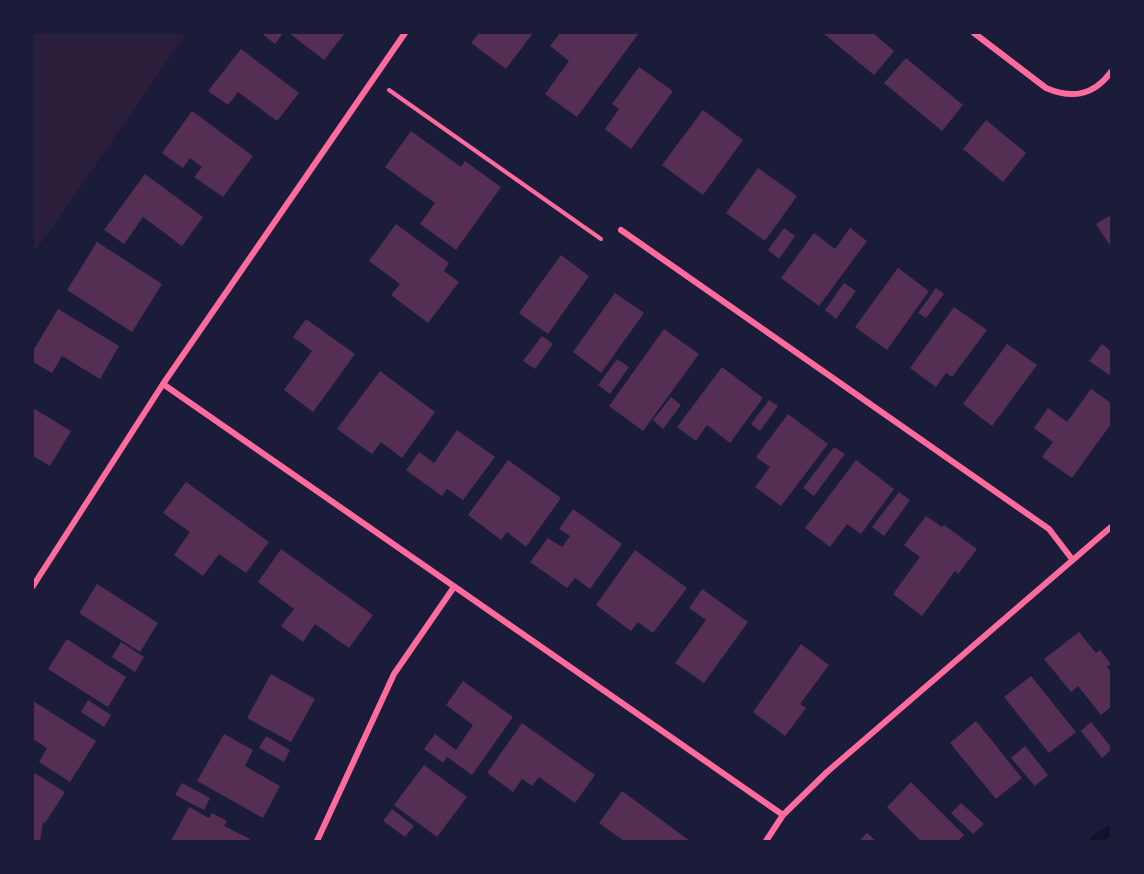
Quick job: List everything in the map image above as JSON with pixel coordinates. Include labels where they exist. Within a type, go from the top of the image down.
[{"type":"street","points":[[33,586],[163,384],[405,33]]},
{"type":"street","points":[[974,33],[1046,88],[1057,93],[1082,94],[1103,82],[1111,72]]},
{"type":"street","points":[[621,230],[1049,530],[1072,560]]},
{"type":"street","points":[[163,384],[783,815]]},
{"type":"street","points":[[766,841],[783,815],[827,772],[1111,527]]},
{"type":"street","points":[[317,841],[394,674],[454,586]]},
{"type":"path","points":[[374,79],[601,239],[621,230]]},
{"type":"shaded area","points":[[33,33],[187,33],[33,254]]},
{"type":"building","points":[[261,33],[283,33],[275,44]]},
{"type":"building","points":[[289,33],[345,33],[324,60]]},
{"type":"building","points":[[479,33],[533,33],[506,69],[471,43]]},
{"type":"building","points":[[560,33],[639,33],[577,117],[545,94],[569,61],[550,46]]},
{"type":"building","points":[[823,33],[873,33],[894,51],[874,75]]},
{"type":"building","points":[[241,49],[299,93],[277,121],[238,92],[228,105],[208,91]]},
{"type":"building","points":[[906,58],[963,105],[942,131],[884,83]]},
{"type":"building","points":[[639,67],[673,91],[631,149],[605,129],[619,109],[612,104]]},
{"type":"building","points":[[703,110],[743,140],[703,195],[662,165]]},
{"type":"building","points":[[192,111],[253,156],[223,197],[194,177],[202,167],[190,158],[183,168],[162,153]]},
{"type":"building","points":[[986,120],[1026,153],[1003,182],[963,149]]},
{"type":"building","points":[[411,131],[461,167],[465,161],[501,187],[456,250],[420,224],[435,203],[385,167]]},
{"type":"building","points":[[758,168],[797,196],[765,241],[726,213]]},
{"type":"building","points":[[145,174],[203,217],[182,246],[143,217],[124,244],[104,230]]},
{"type":"building","points":[[1111,215],[1111,247],[1096,224]]},
{"type":"building","points":[[396,224],[449,263],[444,271],[459,282],[428,323],[391,295],[400,284],[369,261]]},
{"type":"building","points":[[784,228],[795,236],[779,259],[768,250]]},
{"type":"building","points":[[850,228],[867,241],[819,306],[781,278],[814,233],[835,249]]},
{"type":"building","points":[[97,242],[162,284],[132,332],[67,290]]},
{"type":"building","points":[[561,255],[589,276],[548,334],[519,313]]},
{"type":"building","points":[[898,268],[929,291],[887,350],[855,327]]},
{"type":"building","points":[[844,283],[856,291],[836,319],[825,310]]},
{"type":"building","points":[[936,288],[944,294],[926,318],[918,313]]},
{"type":"building","points":[[615,293],[644,313],[601,373],[573,352]]},
{"type":"building","points":[[954,307],[987,330],[952,377],[946,373],[936,387],[910,368]]},
{"type":"building","points":[[58,309],[119,346],[100,379],[62,356],[52,373],[33,362],[33,351]]},
{"type":"building","points":[[306,319],[355,354],[313,412],[284,390],[312,351],[293,337]]},
{"type":"building","points":[[664,329],[699,354],[643,431],[609,406]]},
{"type":"building","points":[[542,336],[553,344],[535,369],[523,361]]},
{"type":"building","points":[[1007,344],[1037,365],[992,426],[963,404]]},
{"type":"building","points":[[1102,344],[1111,351],[1111,376],[1089,361]]},
{"type":"building","points":[[617,359],[629,367],[610,394],[598,385]]},
{"type":"building","points":[[722,367],[763,398],[730,443],[707,425],[696,441],[677,427]]},
{"type":"building","points":[[380,371],[435,412],[402,458],[381,442],[372,454],[337,429]]},
{"type":"building","points":[[1091,389],[1111,403],[1111,424],[1072,478],[1042,457],[1053,442],[1034,428],[1048,408],[1067,422]]},
{"type":"building","points":[[671,397],[681,405],[663,429],[653,420]]},
{"type":"building","points":[[769,400],[778,406],[760,431],[751,424]]},
{"type":"building","points":[[33,408],[71,431],[50,466],[33,456]]},
{"type":"building","points":[[788,414],[828,444],[781,506],[755,487],[770,467],[756,457]]},
{"type":"building","points":[[457,430],[495,457],[463,500],[447,489],[442,496],[406,470],[419,452],[434,463]]},
{"type":"building","points":[[834,447],[845,454],[814,496],[803,488]]},
{"type":"building","points":[[508,460],[561,498],[526,547],[507,532],[501,540],[468,515]]},
{"type":"building","points":[[856,460],[894,489],[861,534],[847,524],[830,547],[805,528]]},
{"type":"building","points":[[186,482],[269,542],[246,573],[219,554],[203,576],[174,555],[190,532],[163,513]]},
{"type":"building","points":[[899,492],[910,500],[884,536],[872,527]]},
{"type":"building","points":[[573,509],[622,544],[590,589],[575,578],[567,588],[530,562],[548,538],[562,547],[570,536],[559,529]]},
{"type":"building","points":[[926,516],[942,527],[944,525],[977,549],[958,574],[955,571],[922,616],[893,594],[920,557],[904,545]]},
{"type":"building","points":[[281,549],[373,615],[349,648],[315,624],[303,642],[281,626],[294,609],[258,582]]},
{"type":"building","points":[[635,550],[687,588],[653,633],[638,622],[631,631],[596,605]]},
{"type":"building","points":[[97,584],[158,623],[140,652],[79,613]]},
{"type":"building","points":[[702,589],[748,622],[704,683],[675,663],[706,620],[689,608]]},
{"type":"building","points":[[1079,632],[1096,653],[1100,650],[1111,664],[1107,667],[1111,672],[1111,707],[1101,715],[1078,686],[1071,692],[1044,659]]},
{"type":"building","points":[[67,639],[126,677],[108,707],[48,669]]},
{"type":"building","points":[[121,642],[144,657],[135,672],[112,657]]},
{"type":"building","points":[[801,644],[829,665],[800,704],[806,708],[785,736],[753,712]]},
{"type":"building","points":[[271,674],[315,699],[291,742],[247,718]]},
{"type":"building","points":[[1031,676],[1076,732],[1049,753],[1004,697]]},
{"type":"building","points":[[463,681],[513,717],[472,775],[447,757],[443,763],[424,749],[435,734],[456,750],[473,725],[446,705]]},
{"type":"building","points":[[88,700],[111,715],[104,727],[81,712]]},
{"type":"building","points":[[33,701],[96,741],[70,782],[39,762],[47,748],[33,739]]},
{"type":"building","points":[[976,721],[1022,778],[996,799],[950,743]]},
{"type":"building","points":[[1091,722],[1111,747],[1111,750],[1102,758],[1081,731]]},
{"type":"building","points":[[522,723],[595,775],[575,803],[539,777],[532,786],[522,779],[513,792],[487,773]]},
{"type":"building","points":[[224,734],[253,750],[245,766],[280,786],[263,818],[197,781]]},
{"type":"building","points":[[266,736],[290,750],[284,762],[259,748]]},
{"type":"building","points":[[1025,746],[1048,775],[1035,786],[1011,758]]},
{"type":"building","points":[[424,765],[467,797],[437,837],[394,805]]},
{"type":"building","points":[[33,772],[65,792],[45,823],[43,822],[40,841],[33,841]]},
{"type":"building","points":[[911,782],[964,835],[958,841],[921,841],[887,807]]},
{"type":"building","points":[[182,783],[210,798],[204,810],[175,795]]},
{"type":"building","points":[[622,791],[690,841],[624,841],[599,823]]},
{"type":"building","points":[[961,803],[984,824],[973,834],[951,813]]},
{"type":"building","points":[[189,807],[209,818],[212,813],[227,821],[224,826],[250,839],[249,841],[171,841]]},
{"type":"building","points":[[392,809],[414,826],[405,837],[383,821]]},
{"type":"building","points":[[867,833],[876,841],[859,841]]},
{"type":"waterway","points":[[1094,841],[1111,830]]}]
